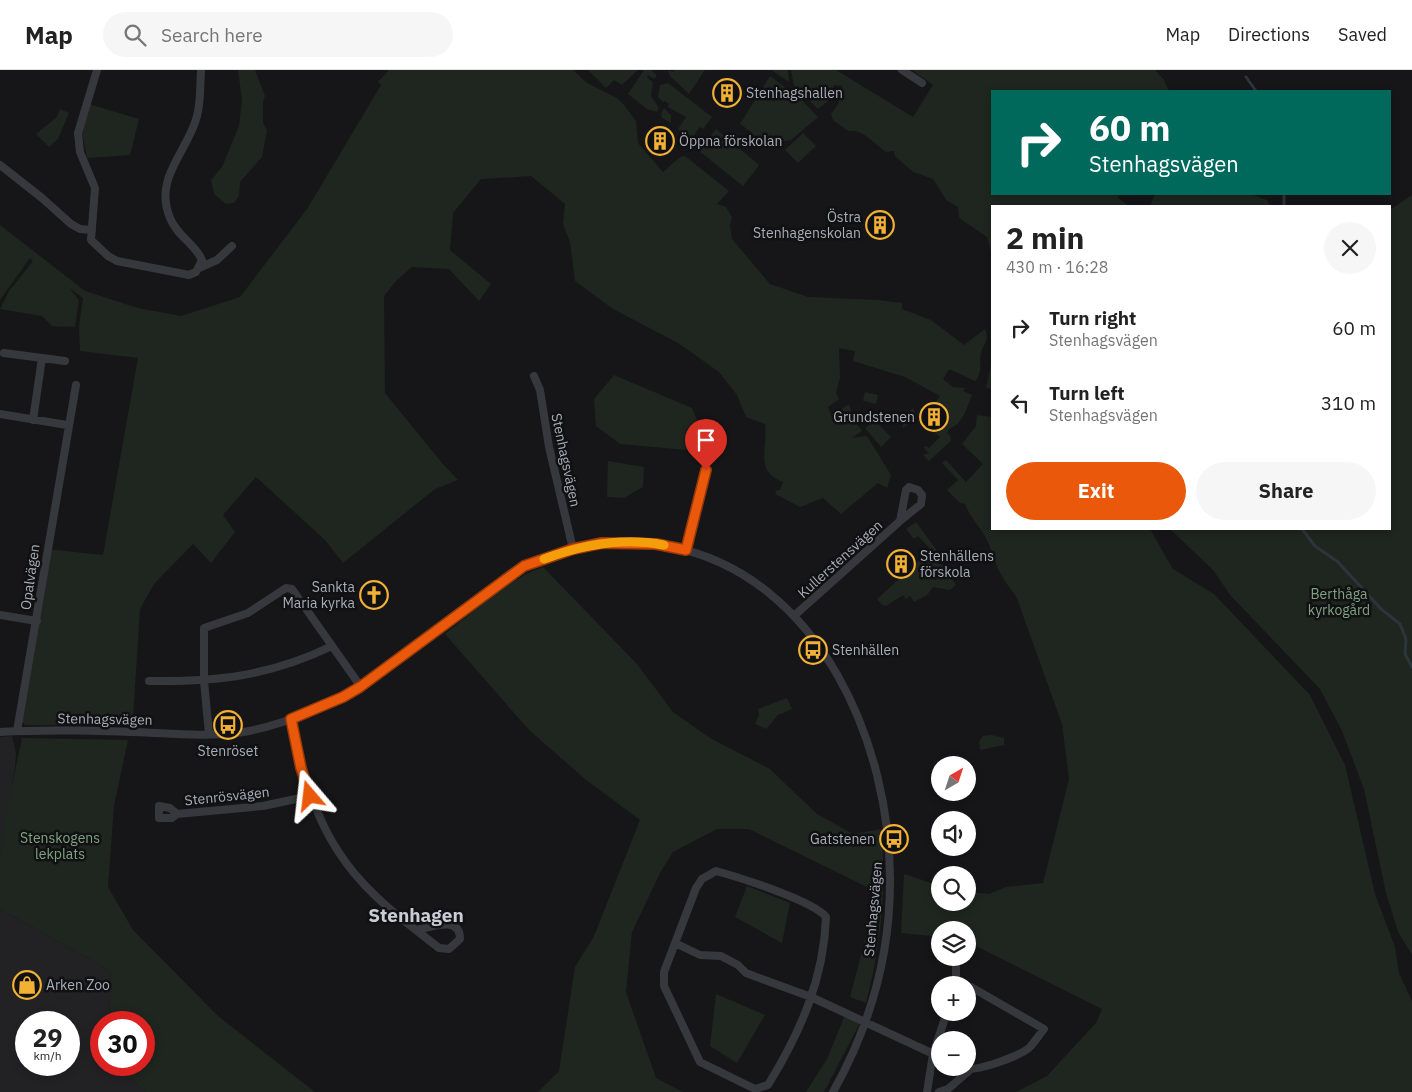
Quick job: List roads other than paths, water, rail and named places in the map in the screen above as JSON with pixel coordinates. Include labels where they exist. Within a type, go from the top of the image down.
[{"type":"street","points":[[97,70],[78,133],[80,152],[95,188],[91,240],[108,256],[117,261],[189,275],[196,272],[202,260],[199,254],[176,230],[170,218],[165,193],[169,171],[198,114],[201,70]]},
{"type":"street","points":[[902,70],[922,83]]},
{"type":"street","points":[[0,165],[71,224],[80,229],[92,230]]},
{"type":"street","points":[[199,268],[217,260],[232,246]]},
{"type":"street","points":[[4,353],[65,361]]},
{"type":"street","points":[[33,420],[42,358]]},
{"type":"street","name":"Stenhagsvägen","points":[[534,376],[540,390],[549,447],[573,549]]},
{"type":"street","name":"Opalvägen","points":[[18,731],[67,425],[72,410],[76,385]]},
{"type":"street","points":[[0,414],[67,425]]},
{"type":"street","points":[[686,550],[706,470]]},
{"type":"street","name":"Kullerstensvägen","points":[[795,615],[900,522]]},
{"type":"street","name":"Stenhagsvägen","points":[[0,732],[210,734],[248,731],[291,719],[343,697],[360,687],[506,577],[524,566],[573,549],[602,543],[656,544],[709,557],[742,573],[784,604],[795,615],[821,650],[851,704],[862,729],[879,785],[890,854],[890,885],[878,981],[866,1024],[833,1092]]},
{"type":"street","points":[[210,734],[204,681],[204,628],[248,613],[286,588],[292,589],[360,687]]},
{"type":"street","points":[[0,615],[37,621]]},
{"type":"street","points":[[149,681],[229,679],[270,670],[332,646]]},
{"type":"street","points":[[291,719],[301,768],[310,796],[332,843],[357,878],[390,910],[439,948],[449,949],[460,939],[460,932],[456,926],[449,924],[416,930]]},
{"type":"street","name":"Stenrösvägen","points":[[177,814],[263,806],[310,796]]},
{"type":"street","points":[[716,871],[734,876],[818,909],[826,917],[825,943],[820,969],[811,997],[799,1031],[768,1085],[755,1090],[700,1062],[664,986],[664,972],[696,888],[708,874],[716,871]]},
{"type":"street","points":[[675,943],[700,955],[721,956],[738,965],[746,973],[811,997],[931,1052]]},
{"type":"street","points":[[976,990],[1044,1029],[1028,1048],[989,1066],[976,1067]]},
{"type":"street","points":[[927,1092],[931,1076]]},
{"type":"street","points":[[939,1092],[948,1089],[961,1076]]},
{"type":"waterway","points":[[1246,77],[1255,90]]},
{"type":"waterway","points":[[1284,195],[1284,205]]},
{"type":"waterway","points":[[1303,530],[1315,546],[1338,562],[1381,609],[1400,624],[1406,639],[1405,654],[1412,667]]},
{"type":"place","name":"Stenhagshallen","points":[[727,93]]},
{"type":"place","name":"Öppna förskolan","points":[[660,141]]},
{"type":"place","name":"Östra Stenhagenskolan","points":[[880,225]]},
{"type":"place","name":"Grundstenen","points":[[934,417]]},
{"type":"place","name":"Stenhällens förskola","points":[[901,564]]},
{"type":"place","name":"Sankta Maria kyrka","points":[[374,595]]},
{"type":"place","name":"Stenhällen","points":[[813,650]]},
{"type":"place","name":"Stenröset","points":[[228,725]]},
{"type":"place","name":"Gatstenen","points":[[894,839]]},
{"type":"place","name":"Arken Zoo","points":[[27,985]]},
{"type":"district","name":"Stenhagen","points":[[416,915]]},
{"type":"park label","name":"Berthåga kyrkogård","points":[[1339,602]]},
{"type":"park label","name":"Stenskogens lekplats","points":[[60,846]]}]
